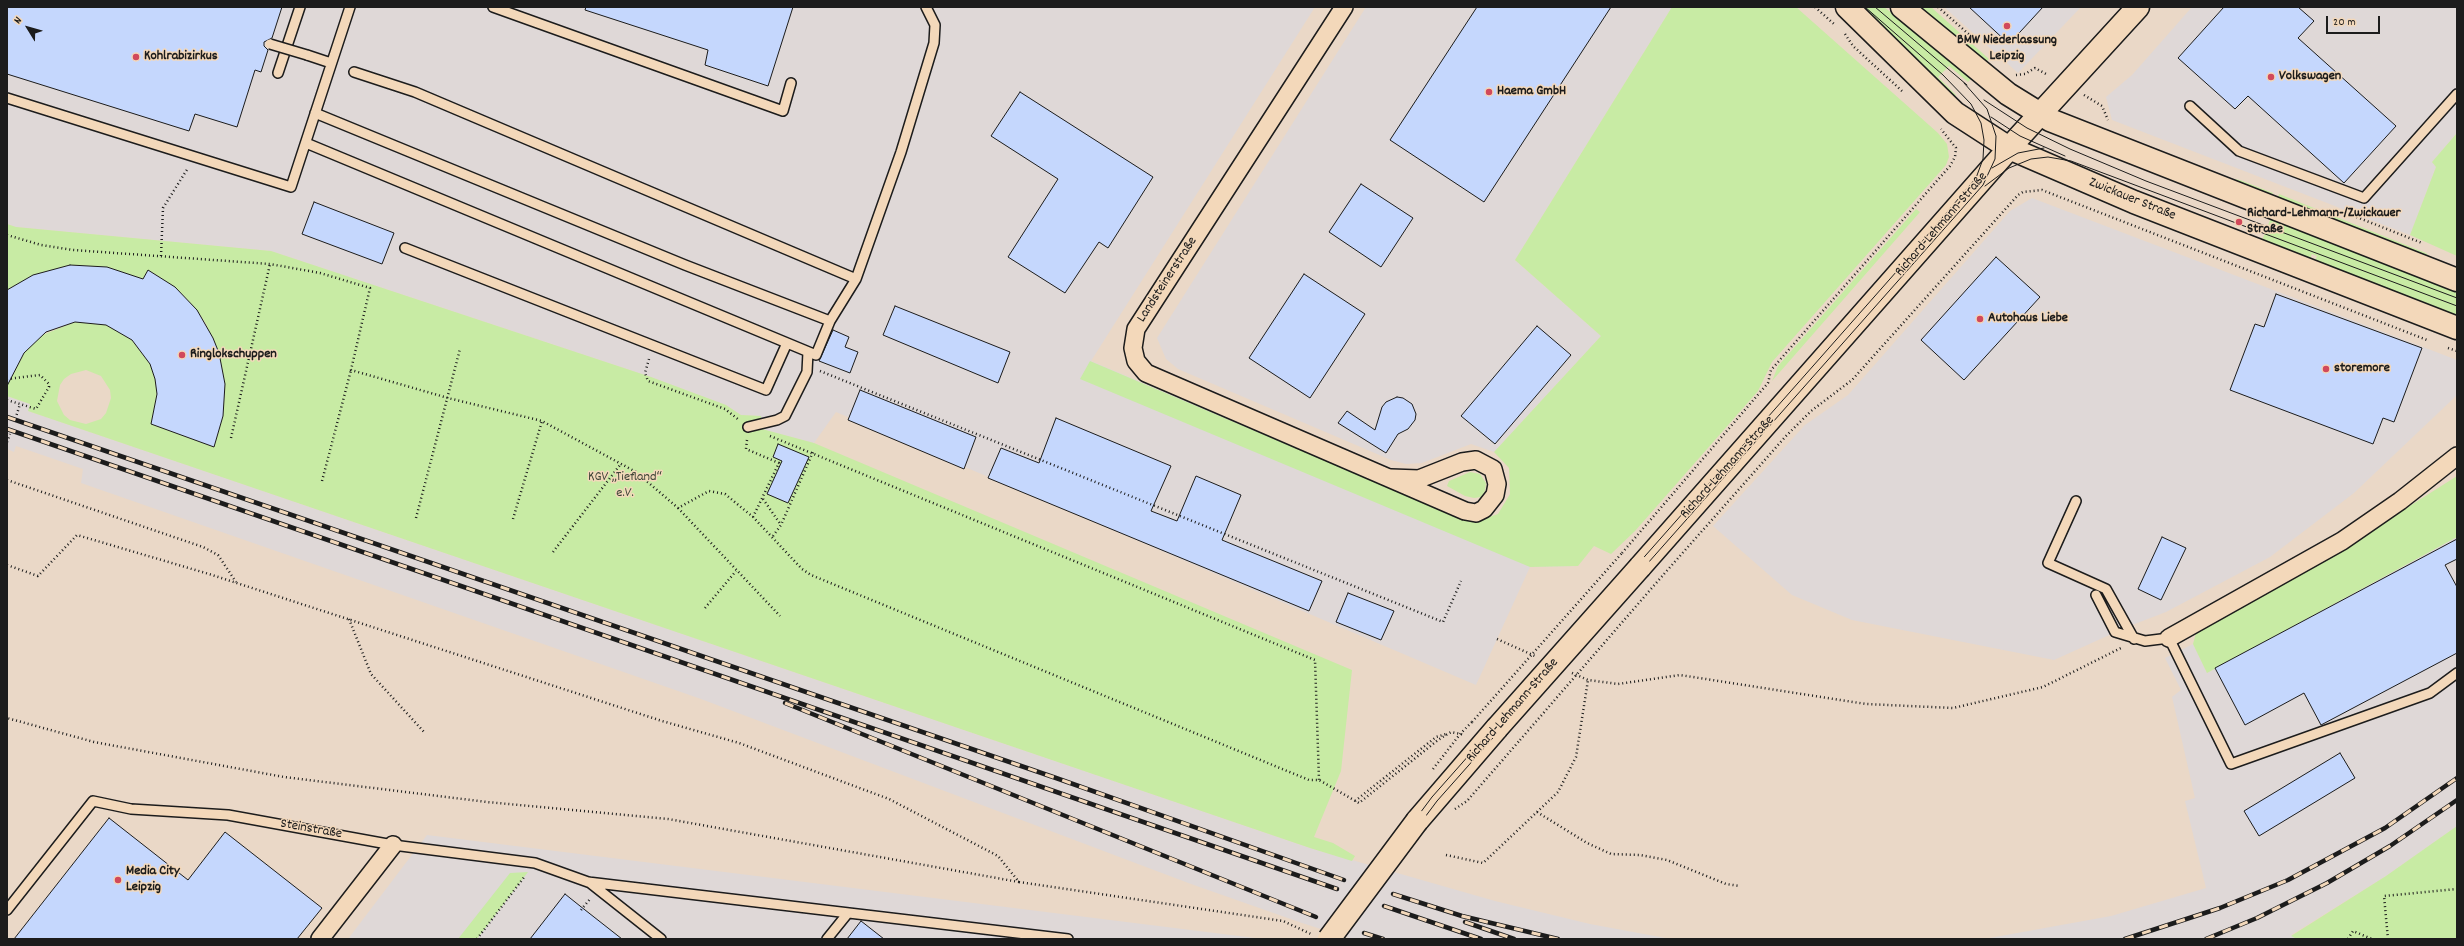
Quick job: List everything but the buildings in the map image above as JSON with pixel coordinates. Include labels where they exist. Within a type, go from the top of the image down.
[{"type":"main road","name":"Zwickauer Straße","points":[[1846,7],[1951,110],[2009,148],[2134,202],[2457,328]]},
{"type":"main road","points":[[1902,7],[2008,94],[2039,114],[2083,134],[2457,280]]},
{"type":"main road","name":"Richard-Lehmann-Straße","points":[[1322,938],[1417,821],[1497,728],[2039,114],[2138,7]]},
{"type":"street","name":"Landsteinerstraße","points":[[1344,7],[1136,329],[1133,348],[1136,361],[1146,373],[1465,511],[1476,513],[1484,509],[1495,495],[1498,484],[1493,469],[1476,460],[1462,462],[1419,479],[1391,478]]},
{"type":"street","points":[[2169,638],[2342,541],[2400,501],[2457,456]]},
{"type":"street","points":[[320,939],[393,845]]},
{"type":"lane","points":[[278,73],[300,7]]},
{"type":"lane","points":[[7,98],[291,187],[350,7]]},
{"type":"lane","points":[[493,7],[783,111],[791,83]]},
{"type":"lane","points":[[748,427],[777,420],[785,416],[807,372],[812,354],[830,321],[856,280],[901,152],[934,43],[935,25],[926,7]]},
{"type":"lane","points":[[270,44],[331,63]]},
{"type":"lane","points":[[354,72],[415,92],[856,280]]},
{"type":"lane","points":[[2190,106],[2239,150],[2364,198],[2457,94]]},
{"type":"lane","points":[[315,112],[685,265],[830,321]]},
{"type":"lane","points":[[306,143],[812,354]]},
{"type":"lane","points":[[405,248],[653,347],[766,390],[787,343]]},
{"type":"lane","points":[[2076,501],[2048,563],[2106,589],[2134,639]]},
{"type":"lane","points":[[2096,595],[2115,632],[2134,639],[2145,641],[2169,638],[2230,764],[2430,693],[2457,673]]},
{"type":"lane","name":"Steinstraße","points":[[7,910],[93,801],[131,809],[228,816],[393,845],[419,847],[535,863],[588,882]]},
{"type":"lane","points":[[588,882],[1068,939]]},
{"type":"lane","points":[[588,882],[660,939]]},
{"type":"lane","points":[[827,939],[848,913]]},
{"type":"path","points":[[1815,7],[1844,34],[1853,46],[1904,93]]},
{"type":"path","points":[[1938,7],[1979,42]]},
{"type":"path","points":[[2010,70],[2015,75],[2025,74],[2035,68],[2040,70]]},
{"type":"path","points":[[2097,102],[2102,106],[2106,118],[2113,124]]},
{"type":"path","points":[[1472,722],[1622,553],[1768,383],[1771,370],[1950,166],[1956,157],[1956,148],[1938,125]]},
{"type":"path","points":[[160,256],[163,208],[195,156]]},
{"type":"path","points":[[1450,812],[1467,801],[1786,436],[1811,411],[1852,380],[2018,195],[2023,192],[2042,190],[2430,341]]},
{"type":"path","points":[[7,235],[41,245],[73,250],[270,264],[320,273],[370,288],[351,370],[322,481]]},
{"type":"path","points":[[231,438],[270,264]]},
{"type":"path","points":[[653,347],[645,373],[648,381],[725,409],[748,427],[813,452],[1315,660],[1319,780]]},
{"type":"path","points":[[2445,347],[2457,351]]},
{"type":"path","points":[[416,518],[460,349]]},
{"type":"path","points":[[812,354],[817,370],[1443,622],[1461,581]]},
{"type":"path","points":[[351,370],[448,398],[542,421],[636,472],[678,508],[780,616]]},
{"type":"path","points":[[7,379],[40,375],[49,384],[49,387],[36,409],[7,400]]},
{"type":"path","points":[[16,417],[20,404]]},
{"type":"path","points":[[513,519],[542,421]]},
{"type":"path","points":[[748,427],[746,449],[779,463],[763,499],[753,517]]},
{"type":"path","points":[[7,442],[10,434]]},
{"type":"path","points":[[773,536],[781,525],[813,452]]},
{"type":"path","points":[[553,552],[620,464]]},
{"type":"path","points":[[7,480],[203,547],[218,555],[236,582]]},
{"type":"path","points":[[678,508],[709,491],[718,491],[725,494],[773,536],[802,569],[812,575],[1309,780],[1319,780],[1359,803],[1421,751],[1451,732],[1461,733]]},
{"type":"path","points":[[763,499],[781,525]]},
{"type":"path","points":[[7,564],[38,576],[77,535],[236,582],[662,721],[739,743],[889,799],[998,856],[1019,882]]},
{"type":"path","points":[[705,608],[736,571]]},
{"type":"path","points":[[349,619],[371,674],[424,732]]},
{"type":"path","points":[[1497,638],[1539,658]]},
{"type":"path","points":[[1567,670],[1588,680],[1618,684],[1680,675],[1866,704],[1953,708],[2043,687],[2117,650],[2134,639]]},
{"type":"path","points":[[1446,855],[1483,863],[1558,792],[1576,757],[1588,680]]},
{"type":"path","points":[[7,718],[94,742],[284,777],[487,802],[668,819],[1019,882],[1283,921],[1322,938]]},
{"type":"path","points":[[1537,812],[1587,843],[1611,854],[1640,855],[1667,860],[1726,884],[1740,886]]},
{"type":"path","points":[[477,939],[535,863]]},
{"type":"path","points":[[2388,939],[2384,896],[2457,889]]},
{"type":"path","points":[[581,910],[589,900]]},
{"type":"path","points":[[2348,939],[2353,931],[2372,939]]},
{"type":"shaded area","points":[[7,7],[1315,7],[1091,361],[1578,566],[1530,567],[1476,685],[836,412],[814,443],[761,429],[760,416],[741,415],[726,405],[651,377],[271,251],[16,227],[7,224]]},
{"type":"shaded area","points":[[1366,7],[1672,7],[1515,260],[1601,336],[1494,452],[1471,444],[1422,463],[1406,464],[1391,460],[1178,369],[1166,359],[1157,338]]},
{"type":"shaded area","points":[[1944,7],[2081,7],[2018,73]]},
{"type":"shaded area","points":[[2192,7],[2457,7],[2457,133],[2432,162],[2436,167],[2410,235],[2112,120],[2106,97],[2132,75]]},
{"type":"shaded area","points":[[2032,198],[2457,360],[2456,396],[2354,493],[2270,557],[2166,612],[2127,627],[2054,660],[1852,620],[1792,595],[1713,526],[1805,425],[1848,395],[2010,211]]},
{"type":"shaded area","points":[[7,396],[30,404],[28,411],[1310,848],[1495,901],[1590,924],[1671,939],[1352,939],[1302,923],[1191,884],[701,699],[81,483],[83,469],[16,446],[14,452],[7,449]]},
{"type":"shaded area","points":[[2457,537],[2457,826],[2386,876],[2291,935],[2297,939],[1984,939],[2111,916],[2206,888],[2185,801],[2195,798],[2172,697],[2181,690],[2165,658],[2193,644],[2207,673]]},
{"type":"shaded area","points":[[427,835],[1263,939],[348,939]]},
{"type":"green space","points":[[1672,7],[1796,7],[1938,133],[1947,144],[1949,157],[1946,165],[1772,362],[1758,391],[1635,531],[1611,554],[1594,546],[1578,566],[1530,567],[1080,379],[1090,361],[1458,517],[1477,521],[1498,514],[1510,494],[1509,468],[1494,452],[1601,336],[1515,260]]},
{"type":"green space","points":[[1855,7],[1884,7],[1974,76],[1968,82],[1949,66],[1938,77],[1956,95],[1952,100]]},
{"type":"green space","points":[[1918,7],[1931,7],[1989,59],[1986,62]]},
{"type":"green space","points":[[2457,133],[2457,256],[2410,235],[2436,167],[2432,162]]},
{"type":"green space","points":[[2226,178],[2240,180],[2273,193],[2271,198]]},
{"type":"green space","points":[[2279,194],[2426,253],[2436,263],[2277,201]]},
{"type":"green space","points":[[1916,209],[1920,212],[1772,381],[1778,366]]},
{"type":"green space","points":[[2272,215],[2457,285],[2457,318],[2314,263],[2317,256],[2312,254],[2309,261],[2261,243]]},
{"type":"green space","name":"KGV „Tiefland“ e.V.","points":[[7,224],[16,227],[271,251],[651,377],[726,405],[741,415],[761,416],[762,429],[814,443],[1352,670],[1341,771],[1314,837],[1333,843],[1355,856],[1352,861],[1310,848],[28,411],[30,404],[7,396],[7,371],[14,373],[24,353],[40,336],[75,322],[106,325],[132,340],[150,364],[155,379],[157,394],[151,424],[214,447],[223,416],[225,384],[219,353],[206,324],[197,310],[175,287],[148,270],[143,279],[107,267],[70,265],[33,275],[7,290]],"holes":[[[86,370],[101,376],[110,390],[111,398],[106,413],[101,419],[86,424],[70,420],[64,415],[57,401],[60,385],[64,379],[71,374]]]},
{"type":"green space","points":[[1470,472],[1480,474],[1486,483],[1485,491],[1481,497],[1474,498],[1465,496],[1447,486],[1449,481]]},
{"type":"green space","points":[[2457,476],[2457,537],[2207,673],[2193,644],[2196,633],[2342,549]]},
{"type":"green space","points":[[2457,826],[2457,939],[2297,939],[2291,936],[2386,876]]},
{"type":"green space","points":[[528,872],[477,939],[458,939],[510,873]]},
{"type":"tram line","points":[[1326,939],[1432,797],[1897,271],[1976,178],[1983,159],[1984,140],[1981,123],[1971,104],[1943,75],[1865,7]]},
{"type":"tram line","points":[[1875,7],[1967,85]]},
{"type":"tram line","points":[[1334,939],[1437,801],[1983,185],[1995,159],[1996,136],[1987,109],[1964,83]]},
{"type":"tram line","points":[[1984,100],[2027,128],[2070,149],[2146,181],[2457,298]]},
{"type":"tram line","points":[[1991,117],[2020,136],[2065,156]]},
{"type":"tram line","points":[[1992,168],[2018,153],[2044,148]]},
{"type":"tram line","points":[[1985,186],[2009,168],[2031,159],[2048,157],[2071,161],[2457,306]]},
{"type":"railway","points":[[7,417],[1056,778],[1344,880]]},
{"type":"railway","points":[[7,429],[1337,889]]},
{"type":"railway","points":[[785,703],[1316,917]]},
{"type":"railway","points":[[2125,939],[2220,908],[2288,880],[2385,828],[2457,778]]},
{"type":"railway","points":[[2206,939],[2257,918],[2327,883],[2390,846],[2457,800]]},
{"type":"railway","points":[[1393,894],[1462,916],[1558,939]]},
{"type":"railway","points":[[1384,906],[1481,939]]},
{"type":"railway","points":[[1465,922],[1514,939]]},
{"type":"railway","points":[[1364,933],[1383,939]]},
{"type":"place","name":"BMW Niederlassung Leipzig","points":[[2007,26]]},
{"type":"place","name":"Kohlrabizirkus","points":[[136,57]]},
{"type":"place","name":"Volkswagen","points":[[2271,77]]},
{"type":"place","name":"Haema GmbH","points":[[1489,92]]},
{"type":"place","name":"Richard-Lehmann-/Zwickauer Straße","points":[[2239,222]]},
{"type":"place","name":"Autohaus Liebe","points":[[1980,319]]},
{"type":"place","name":"Ringlokschuppen","points":[[182,355]]},
{"type":"place","name":"storemore","points":[[2326,369]]},
{"type":"place","name":"Media City Leipzig","points":[[118,880]]}]
